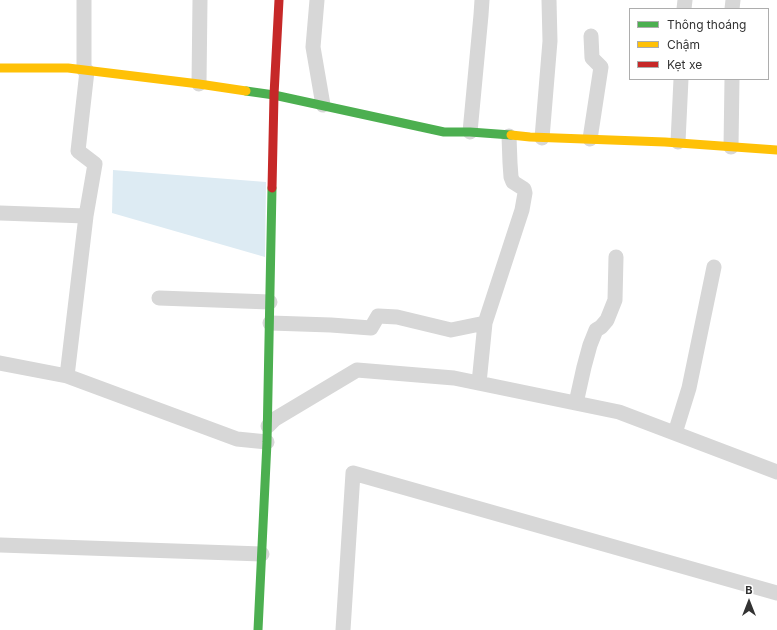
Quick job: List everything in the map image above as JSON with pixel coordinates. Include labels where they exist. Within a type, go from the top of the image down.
[{"type":"street","points":[[67,376],[86,216],[95,164],[78,151],[85,70],[84,0]]},
{"type":"street","points":[[199,84],[200,0]]},
{"type":"street","points":[[258,630],[268,426],[274,95],[280,0]]},
{"type":"street","points":[[317,0],[313,46],[323,105]]},
{"type":"street","points":[[470,132],[482,15],[482,0]]},
{"type":"street","points":[[542,138],[550,41],[549,0]]},
{"type":"street","points":[[590,139],[601,67],[592,58],[591,36]]},
{"type":"street","points":[[0,68],[68,68],[199,84],[274,95],[444,132],[470,132],[542,138],[678,142],[777,150]]},
{"type":"street","points":[[678,142],[681,80]]},
{"type":"street","points":[[731,147],[732,80]]},
{"type":"street","points":[[479,383],[485,323],[522,210],[525,193],[524,190],[513,182],[511,177],[509,136]]},
{"type":"street","points":[[0,213],[86,216]]},
{"type":"street","points":[[576,403],[590,345],[596,330],[602,327],[607,320],[615,300],[616,257]]},
{"type":"street","points":[[675,433],[689,388],[714,266]]},
{"type":"street","points":[[159,298],[270,302]]},
{"type":"street","points":[[270,323],[371,328],[378,316],[397,317],[450,330],[485,323]]},
{"type":"street","points":[[0,363],[67,376],[237,439],[267,442]]},
{"type":"street","points":[[268,426],[275,419],[357,370],[454,378],[620,412],[777,472]]},
{"type":"street","points":[[343,630],[353,473],[777,593]]},
{"type":"street","points":[[0,545],[262,554]]},
{"type":"shaded area","points":[[113,170],[266,182],[265,257],[112,213]]},
{"type":"traffic: fast","points":[[246,91],[274,95],[444,132],[511,135]]},
{"type":"traffic: fast","points":[[258,630],[267,442],[272,188]]},
{"type":"traffic: slow","points":[[0,68],[68,68],[246,91]]},
{"type":"traffic: slow","points":[[511,135],[665,142],[777,150]]},
{"type":"traffic: jam","points":[[272,188],[274,95],[279,0]]}]
